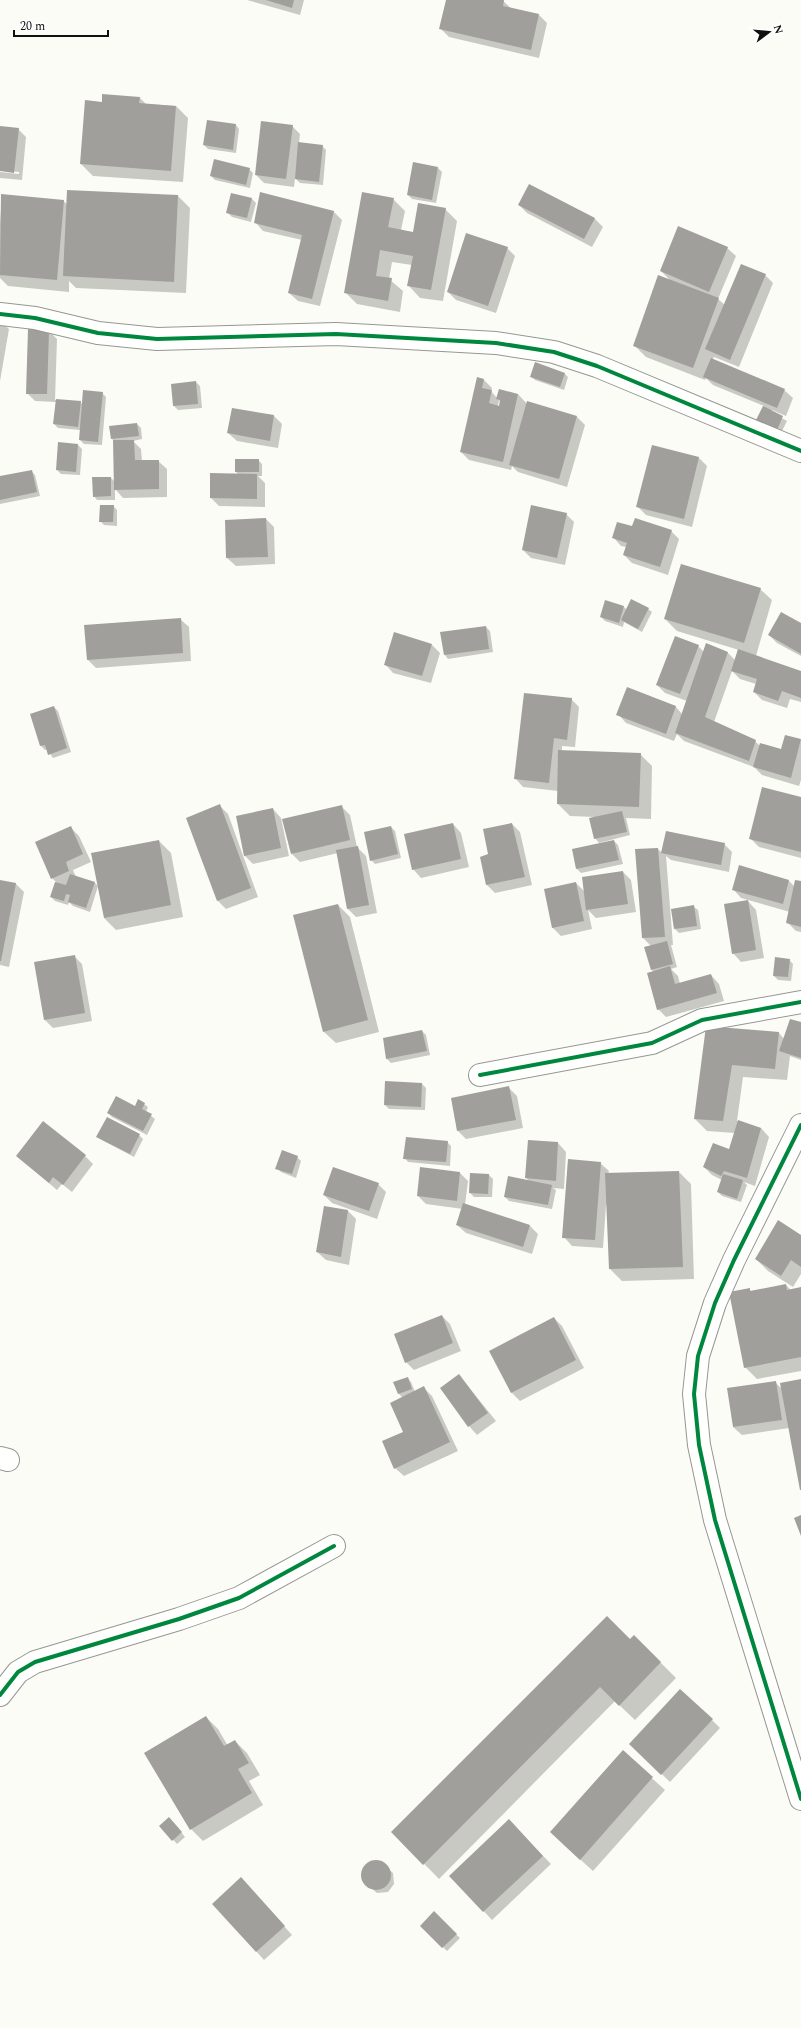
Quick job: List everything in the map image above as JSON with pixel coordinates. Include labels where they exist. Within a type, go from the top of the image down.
[{"type":"street","points":[[0,314],[35,318],[98,333],[156,339],[336,334],[496,343],[554,352],[597,366],[801,451]]},
{"type":"street","points":[[480,1076],[652,1043],[702,1020],[801,1002]]},
{"type":"street","points":[[801,1125],[734,1260],[716,1303],[698,1356],[694,1394],[699,1445],[715,1520],[801,1799]]},
{"type":"street","points":[[0,1695],[18,1672],[35,1662],[179,1619],[239,1598],[334,1546]]},
{"type":"building","points":[[266,0],[294,0],[292,8]]},
{"type":"building","points":[[446,0],[504,0],[503,6],[539,14],[531,50],[439,29]]},
{"type":"building","points":[[102,94],[140,97],[139,103],[176,106],[171,171],[80,164],[85,100],[102,102]]},
{"type":"building","points":[[207,120],[236,124],[233,150],[203,145]]},
{"type":"building","points":[[261,121],[293,125],[286,179],[255,175]]},
{"type":"building","points":[[0,126],[19,128],[14,173],[0,171]]},
{"type":"building","points":[[298,142],[323,145],[319,182],[295,179]]},
{"type":"building","points":[[214,159],[250,168],[246,185],[210,176]]},
{"type":"building","points":[[413,162],[438,167],[432,200],[407,195]]},
{"type":"building","points":[[529,184],[595,218],[584,239],[518,205]]},
{"type":"building","points":[[67,190],[178,195],[174,282],[63,276]]},
{"type":"building","points":[[260,192],[334,211],[312,299],[288,293],[302,235],[254,223]]},
{"type":"building","points":[[362,192],[394,198],[388,227],[413,232],[418,203],[446,208],[431,290],[407,286],[413,256],[380,250],[376,276],[392,278],[388,301],[344,293]]},
{"type":"building","points":[[231,193],[252,198],[247,218],[226,213]]},
{"type":"building","points":[[1,194],[64,200],[57,280],[0,275]]},
{"type":"building","points":[[678,226],[728,247],[709,292],[660,271]]},
{"type":"building","points":[[466,233],[508,247],[488,306],[447,292]]},
{"type":"building","points":[[741,264],[766,274],[730,360],[705,349]]},
{"type":"building","points":[[658,275],[719,298],[693,368],[633,346]]},
{"type":"building","points":[[28,329],[49,330],[47,394],[26,394]]},
{"type":"building","points":[[711,358],[785,389],[777,408],[703,377]]},
{"type":"building","points":[[535,362],[565,373],[560,387],[530,377]]},
{"type":"building","points":[[477,377],[484,379],[482,388],[492,390],[489,403],[499,406],[500,400],[496,399],[499,389],[518,394],[503,462],[460,452]]},
{"type":"building","points":[[196,381],[198,404],[173,406],[171,384]]},
{"type":"building","points":[[83,390],[103,392],[98,442],[79,440]]},
{"type":"building","points":[[56,399],[81,401],[78,427],[53,424]]},
{"type":"building","points":[[527,401],[577,416],[559,479],[509,465]]},
{"type":"building","points":[[763,406],[783,416],[777,430],[756,420]]},
{"type":"building","points":[[232,408],[274,415],[270,441],[227,433]]},
{"type":"building","points":[[137,423],[139,436],[111,439],[109,426]]},
{"type":"building","points":[[113,440],[134,440],[135,460],[159,460],[159,489],[114,490]]},
{"type":"building","points":[[58,442],[78,444],[76,472],[56,470]]},
{"type":"building","points":[[652,445],[699,457],[684,519],[636,507]]},
{"type":"building","points":[[235,459],[259,459],[259,472],[235,472]]},
{"type":"building","points":[[32,470],[37,492],[0,500],[0,476]]},
{"type":"building","points":[[210,473],[257,474],[257,499],[210,498]]},
{"type":"building","points":[[92,477],[111,477],[111,496],[93,497]]},
{"type":"building","points":[[100,505],[114,505],[113,522],[99,522]]},
{"type":"building","points":[[531,505],[567,513],[557,558],[522,550]]},
{"type":"building","points":[[266,518],[268,557],[226,558],[225,520]]},
{"type":"building","points":[[635,518],[672,530],[660,567],[623,555],[627,543],[612,538],[617,522],[632,526]]},
{"type":"building","points":[[681,564],[761,588],[744,643],[664,619]]},
{"type":"building","points":[[631,599],[649,608],[638,629],[621,620]]},
{"type":"building","points":[[605,600],[624,606],[619,623],[600,617]]},
{"type":"building","points":[[781,612],[801,623],[801,654],[768,635]]},
{"type":"building","points":[[181,618],[183,653],[87,660],[84,625]]},
{"type":"building","points":[[486,626],[489,649],[444,655],[440,632]]},
{"type":"building","points":[[394,632],[432,644],[422,676],[384,665]]},
{"type":"building","points":[[675,636],[699,645],[680,694],[656,685]]},
{"type":"building","points":[[706,643],[728,652],[705,717],[756,740],[749,761],[675,733]]},
{"type":"building","points":[[738,649],[801,671],[801,698],[782,691],[778,701],[753,692],[757,679],[731,671]]},
{"type":"building","points":[[627,687],[676,706],[666,734],[616,715]]},
{"type":"building","points":[[524,693],[572,698],[567,740],[554,738],[549,783],[514,779]]},
{"type":"building","points":[[54,706],[67,748],[48,755],[45,745],[40,746],[30,714]]},
{"type":"building","points":[[785,735],[801,739],[791,778],[753,767],[760,743],[781,749]]},
{"type":"building","points":[[558,750],[641,753],[639,807],[557,804]]},
{"type":"building","points":[[762,787],[801,797],[801,852],[749,839]]},
{"type":"building","points":[[220,804],[251,888],[217,901],[186,818]]},
{"type":"building","points":[[342,805],[350,840],[291,854],[282,819]]},
{"type":"building","points":[[273,808],[281,848],[244,856],[236,816]]},
{"type":"building","points":[[622,811],[627,832],[594,839],[589,818]]},
{"type":"building","points":[[453,823],[461,859],[412,870],[404,834]]},
{"type":"building","points":[[512,823],[525,877],[486,885],[480,857],[488,854],[483,829]]},
{"type":"building","points":[[71,826],[83,854],[66,862],[69,871],[51,879],[35,842]]},
{"type":"building","points":[[391,826],[398,854],[370,861],[364,832]]},
{"type":"building","points":[[666,831],[725,843],[721,865],[661,853]]},
{"type":"building","points":[[159,840],[171,905],[104,918],[91,853]]},
{"type":"building","points":[[614,840],[619,860],[576,869],[572,849]]},
{"type":"building","points":[[358,846],[369,905],[347,909],[336,850]]},
{"type":"building","points":[[658,848],[665,937],[642,938],[635,849]]},
{"type":"building","points":[[739,865],[789,880],[783,904],[732,890]]},
{"type":"building","points":[[623,871],[628,904],[586,910],[582,877]]},
{"type":"building","points":[[70,874],[95,882],[86,908],[68,902],[70,895],[66,894],[64,901],[50,897],[55,882],[66,885]]},
{"type":"building","points":[[0,880],[16,883],[1,961],[0,961]]},
{"type":"building","points":[[795,880],[801,881],[801,927],[786,923]]},
{"type":"building","points":[[576,882],[584,921],[552,928],[544,889]]},
{"type":"building","points":[[748,900],[756,950],[732,954],[724,904]]},
{"type":"building","points":[[338,904],[368,1020],[323,1032],[293,915]]},
{"type":"building","points":[[694,905],[697,926],[674,929],[671,909]]},
{"type":"building","points":[[667,941],[673,964],[651,970],[644,947]]},
{"type":"building","points":[[75,955],[85,1013],[44,1020],[34,962]]},
{"type":"building","points":[[775,957],[790,959],[788,977],[773,976]]},
{"type":"building","points":[[670,966],[675,984],[711,974],[717,993],[657,1010],[647,973]]},
{"type":"building","points":[[790,1019],[801,1022],[801,1058],[779,1051]]},
{"type":"building","points":[[706,1026],[779,1032],[775,1069],[732,1065],[723,1121],[694,1119]]},
{"type":"building","points":[[422,1030],[427,1051],[386,1059],[383,1038]]},
{"type":"building","points":[[385,1081],[422,1083],[421,1107],[384,1105]]},
{"type":"building","points":[[509,1086],[516,1120],[457,1131],[451,1098]]},
{"type":"building","points":[[116,1096],[135,1106],[138,1099],[145,1103],[142,1109],[152,1114],[143,1131],[107,1113]]},
{"type":"building","points":[[107,1117],[140,1134],[130,1154],[96,1137]]},
{"type":"building","points":[[738,1120],[761,1128],[747,1178],[724,1171],[721,1176],[703,1167],[713,1143],[729,1149]]},
{"type":"building","points":[[43,1121],[86,1155],[63,1185],[53,1177],[49,1183],[16,1156]]},
{"type":"building","points":[[406,1137],[448,1141],[446,1162],[403,1159]]},
{"type":"building","points":[[528,1140],[558,1142],[556,1181],[525,1178]]},
{"type":"building","points":[[282,1150],[298,1156],[292,1174],[275,1169]]},
{"type":"building","points":[[568,1159],[601,1162],[595,1240],[562,1238]]},
{"type":"building","points":[[333,1167],[379,1183],[369,1211],[323,1195]]},
{"type":"building","points":[[420,1167],[460,1172],[457,1201],[417,1196]]},
{"type":"building","points":[[679,1171],[683,1267],[609,1269],[605,1173]]},
{"type":"building","points":[[470,1173],[489,1174],[488,1194],[469,1193]]},
{"type":"building","points":[[723,1174],[743,1180],[737,1199],[717,1192]]},
{"type":"building","points":[[508,1176],[552,1185],[548,1205],[504,1197]]},
{"type":"building","points":[[463,1203],[530,1225],[523,1247],[456,1225]]},
{"type":"building","points":[[324,1206],[348,1210],[341,1257],[316,1252]]},
{"type":"building","points":[[778,1220],[801,1235],[801,1267],[791,1260],[781,1276],[755,1259]]},
{"type":"building","points":[[786,1284],[787,1290],[801,1287],[801,1357],[744,1368],[729,1292],[750,1288],[750,1291]]},
{"type":"building","points":[[442,1315],[453,1343],[405,1363],[394,1334]]},
{"type":"building","points":[[554,1317],[576,1360],[511,1393],[489,1351]]},
{"type":"building","points":[[459,1374],[488,1413],[468,1427],[440,1388]]},
{"type":"building","points":[[408,1377],[412,1389],[398,1394],[393,1382]]},
{"type":"building","points":[[801,1379],[801,1490],[800,1490],[780,1383]]},
{"type":"building","points":[[776,1381],[782,1420],[733,1427],[727,1388]]},
{"type":"building","points":[[424,1386],[450,1442],[394,1469],[382,1441],[403,1432],[390,1403]]},
{"type":"building","points":[[801,1515],[801,1536],[794,1518]]},
{"type":"building","points":[[607,1616],[630,1639],[634,1635],[661,1662],[619,1706],[600,1687],[423,1865],[391,1832]]},
{"type":"building","points":[[680,1689],[713,1719],[661,1775],[629,1744]]},
{"type":"building","points":[[206,1716],[224,1746],[235,1740],[249,1763],[238,1769],[252,1793],[190,1830],[144,1753]]},
{"type":"building","points":[[623,1750],[653,1777],[580,1860],[550,1832]]},
{"type":"building","points":[[169,1817],[182,1832],[172,1841],[159,1826]]},
{"type":"building","points":[[509,1819],[543,1856],[483,1912],[449,1876]]},
{"type":"building","points":[[376,1860],[382,1861],[390,1869],[390,1881],[382,1889],[376,1890],[370,1889],[362,1881],[361,1875],[362,1869],[370,1861]]},
{"type":"building","points":[[241,1877],[285,1926],[256,1952],[212,1904]]},
{"type":"building","points":[[434,1911],[457,1934],[442,1948],[420,1926]]},
{"type":"cycle path","points":[[0,314],[35,318],[98,333],[157,339],[336,334],[496,343],[554,352],[597,366],[801,451]]},
{"type":"cycle path","points":[[480,1075],[652,1043],[702,1020],[801,1002]]},
{"type":"cycle path","points":[[801,1125],[734,1260],[715,1303],[698,1356],[694,1394],[699,1445],[715,1520],[801,1799]]},
{"type":"cycle path","points":[[0,1695],[18,1672],[35,1662],[179,1619],[239,1598],[334,1546]]}]
